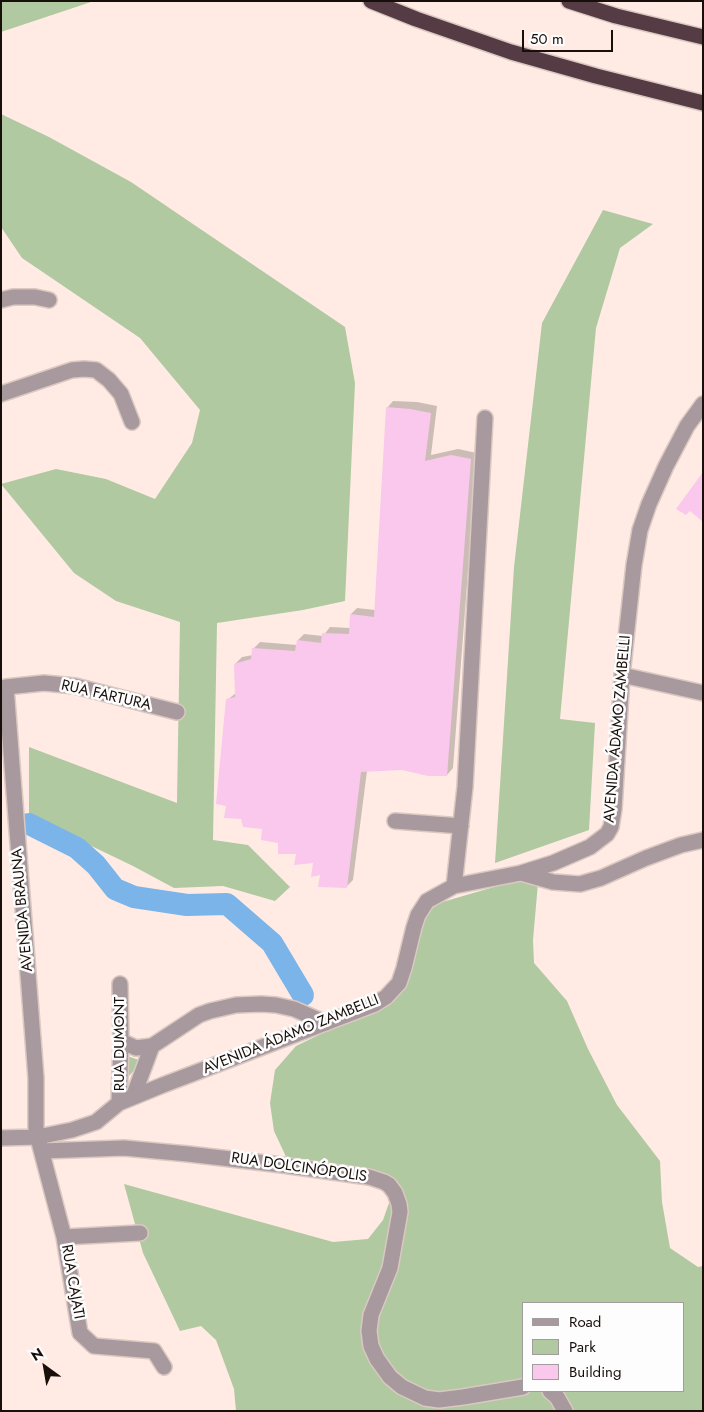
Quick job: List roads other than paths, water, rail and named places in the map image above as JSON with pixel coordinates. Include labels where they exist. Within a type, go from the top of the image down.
[{"type":"highway","points":[[371,1],[510,52],[703,103]]},
{"type":"highway","points":[[569,1],[616,16],[703,37]]},
{"type":"street","points":[[1,300],[13,297],[35,297],[49,300]]},
{"type":"street","points":[[1,394],[72,370],[84,368],[96,370],[109,380],[121,394],[132,422]]},
{"type":"street","name":"AVENIDA ÁDAMO ZAMBELLI","points":[[1,1138],[39,1141],[96,1122],[126,1100],[375,1004],[393,991],[402,976],[414,927],[427,901],[454,886],[520,874],[562,859],[590,847],[607,834],[611,827],[614,809],[622,675],[634,566],[640,530],[666,466],[687,426],[703,404]]},
{"type":"street","points":[[454,886],[465,787],[486,418]]},
{"type":"street","points":[[622,675],[703,693]]},
{"type":"street","name":"RUA FARTURA","points":[[4,688],[44,684],[75,686],[177,712]]},
{"type":"street","name":"AVENIDA BRAUNA","points":[[4,688],[36,1078],[39,1141]]},
{"type":"street","points":[[395,821],[461,826]]},
{"type":"street","points":[[520,874],[553,882],[580,884],[601,878],[681,845],[703,840]]},
{"type":"street","name":"RUA DUMONT","points":[[120,984],[121,1041],[126,1100]]},
{"type":"street","points":[[121,1041],[136,1048],[152,1046],[199,1015],[236,1005],[261,1004],[294,1009],[326,1023]]},
{"type":"street","points":[[126,1100],[152,1046]]},
{"type":"street","name":"RUA CAJATI","points":[[39,1141],[64,1237],[80,1333],[94,1346],[154,1351],[164,1367]]},
{"type":"street","name":"RUA DOLCINÓPOLIS","points":[[39,1141],[188,1154],[369,1177],[384,1182],[389,1185],[400,1204],[400,1212],[390,1268],[371,1315],[369,1331],[371,1346],[377,1359],[390,1377],[402,1387],[425,1398],[439,1400],[464,1398],[522,1387]]},
{"type":"street","points":[[64,1237],[140,1233]]},
{"type":"street","points":[[551,1392],[557,1397],[565,1411]]},
{"type":"waterway","points":[[29,824],[77,848],[96,865],[115,889],[134,897],[187,905],[227,904],[272,943],[303,995]]}]
